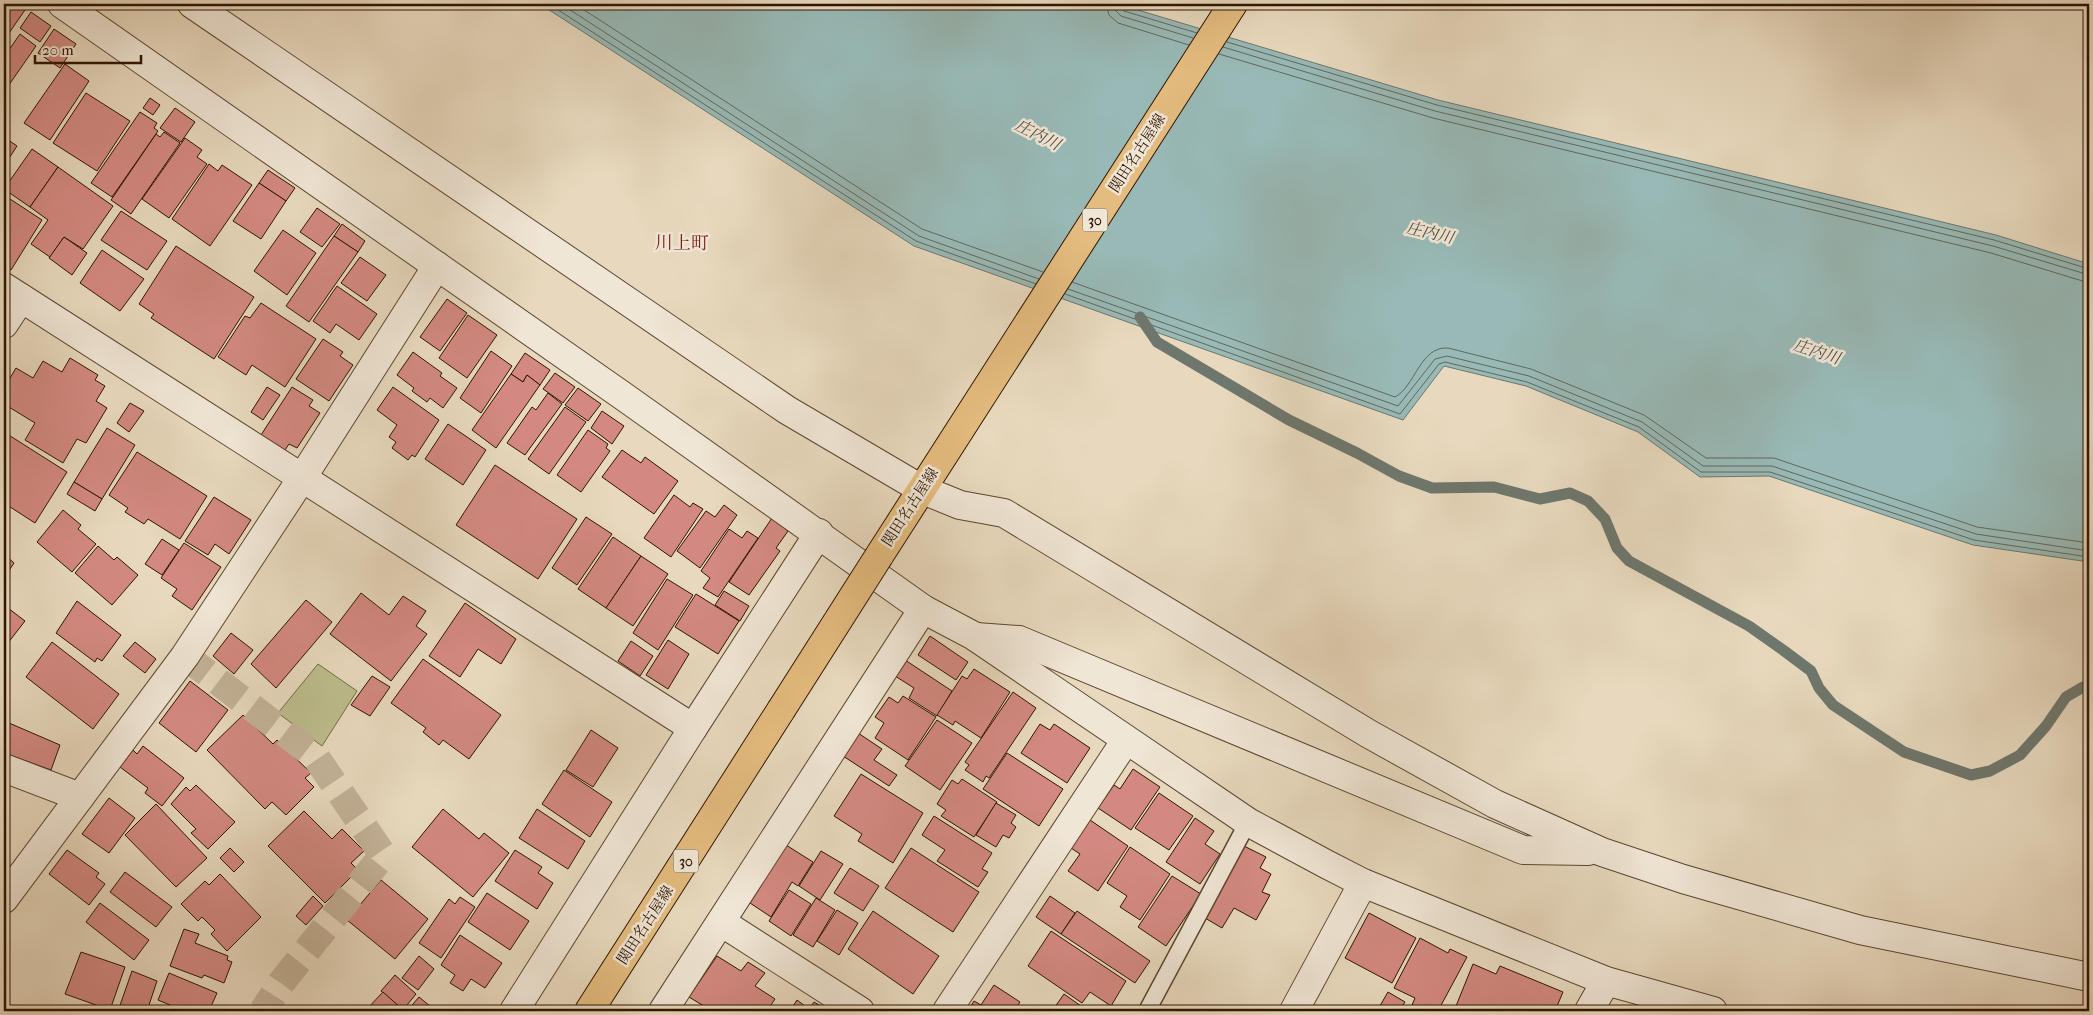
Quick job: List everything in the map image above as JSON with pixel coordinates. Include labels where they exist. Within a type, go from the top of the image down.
[{"type":"main road","name":"関田名古屋線","points":[[589,1011],[923,490],[956,435],[1234,4]]},
{"type":"street","points":[[62,4],[818,533],[923,609],[974,636],[1248,822],[1363,883],[1606,981],[1713,1011]]},
{"type":"street","points":[[192,4],[786,410],[923,490],[960,505],[1004,513],[1377,739],[1495,804],[1602,852],[1683,880],[1860,930],[2089,977]]},
{"type":"street","points":[[4,899],[185,656],[302,478],[437,266]]},
{"type":"street","points":[[4,324],[12,292],[693,728]]},
{"type":"street","points":[[514,1011],[818,533]]},
{"type":"street","points":[[663,1011],[923,609]]},
{"type":"street","points":[[974,636],[1019,640],[1523,850],[1602,852]]},
{"type":"street","points":[[947,1011],[1126,740]]},
{"type":"street","points":[[4,768],[80,797]]},
{"type":"street","points":[[1294,1011],[1363,883]]},
{"type":"street","points":[[721,922],[860,1011]]},
{"type":"street","points":[[1589,1011],[1606,981]]},
{"type":"lane","points":[[1147,1011],[1248,822]]},
{"type":"green space","points":[[318,664],[357,691],[322,746],[278,713]]},
{"type":"water","name":"庄内川","points":[[540,4],[1118,4],[1438,100],[1996,235],[2089,264],[2089,562],[1973,545],[1769,476],[1700,477],[1638,432],[1526,386],[1444,366],[1403,420],[914,246]]},
{"type":"building","points":[[4,4],[22,4],[27,7],[7,36],[4,33]]},
{"type":"building","points":[[31,12],[51,26],[40,42],[20,28]]},
{"type":"building","points":[[54,29],[76,44],[60,68],[38,53]]},
{"type":"building","points":[[20,34],[36,46],[4,92],[4,57]]},
{"type":"building","points":[[65,64],[89,81],[50,140],[24,123]]},
{"type":"building","points":[[86,93],[130,121],[97,171],[53,143]]},
{"type":"building","points":[[150,98],[160,105],[153,115],[143,108]]},
{"type":"building","points":[[175,108],[195,122],[181,142],[160,128]]},
{"type":"building","points":[[140,112],[157,123],[154,128],[158,131],[112,197],[91,183]]},
{"type":"building","points":[[164,132],[180,143],[131,214],[111,200],[156,134],[160,137]]},
{"type":"building","points":[[4,137],[17,146],[4,166]]},
{"type":"building","points":[[185,138],[202,150],[197,157],[207,164],[169,218],[142,199]]},
{"type":"building","points":[[32,149],[58,167],[30,207],[4,189]]},
{"type":"building","points":[[209,164],[218,171],[222,165],[252,185],[210,246],[172,219]]},
{"type":"building","points":[[58,167],[113,206],[83,249],[64,237],[50,257],[31,244],[48,220],[30,207]]},
{"type":"building","points":[[268,170],[295,188],[286,201],[259,183]]},
{"type":"building","points":[[259,183],[286,201],[261,239],[233,221]]},
{"type":"building","points":[[4,195],[42,220],[11,270],[4,266]]},
{"type":"building","points":[[317,208],[340,224],[322,247],[300,232]]},
{"type":"building","points":[[121,211],[167,241],[147,270],[101,240]]},
{"type":"building","points":[[342,224],[365,241],[358,252],[334,236]]},
{"type":"building","points":[[283,230],[316,253],[287,295],[254,271]]},
{"type":"building","points":[[334,236],[358,252],[309,322],[286,306]]},
{"type":"building","points":[[64,237],[87,253],[72,275],[49,258]]},
{"type":"building","points":[[176,246],[254,297],[214,359],[151,318],[154,314],[139,304]]},
{"type":"building","points":[[102,250],[144,279],[120,311],[80,283]]},
{"type":"building","points":[[360,257],[386,275],[367,301],[341,283]]},
{"type":"building","points":[[337,286],[377,314],[359,340],[336,324],[330,333],[313,321]]},
{"type":"building","points":[[447,299],[467,313],[440,351],[420,337]]},
{"type":"building","points":[[261,303],[316,339],[285,387],[252,365],[246,375],[218,357],[245,316],[250,318]]},
{"type":"building","points":[[468,315],[497,335],[467,378],[439,358]]},
{"type":"building","points":[[323,339],[343,352],[340,356],[353,365],[329,401],[296,379]]},
{"type":"building","points":[[491,351],[512,366],[481,413],[460,398]]},
{"type":"building","points":[[413,352],[442,373],[440,376],[457,388],[443,408],[430,398],[427,402],[412,391],[414,388],[397,375]]},
{"type":"building","points":[[525,353],[550,370],[540,385],[527,375],[523,382],[511,374]]},
{"type":"building","points":[[70,358],[98,375],[95,380],[105,386],[96,401],[107,408],[86,443],[77,439],[63,463],[25,440],[35,423],[4,404],[4,388],[16,368],[33,378],[43,361],[62,372]]},
{"type":"building","points":[[555,373],[575,387],[563,403],[543,389]]},
{"type":"building","points":[[511,374],[523,382],[527,375],[540,385],[496,448],[472,430]]},
{"type":"building","points":[[267,387],[280,395],[263,420],[251,412]]},
{"type":"building","points":[[292,387],[313,400],[309,406],[320,413],[297,448],[289,444],[285,450],[261,435]]},
{"type":"building","points":[[393,387],[439,420],[415,457],[412,455],[408,460],[392,448],[396,442],[389,437],[397,425],[377,410]]},
{"type":"building","points":[[578,388],[601,404],[588,421],[565,405]]},
{"type":"building","points":[[548,393],[562,404],[525,455],[507,443],[532,407],[536,410]]},
{"type":"building","points":[[130,403],[144,411],[129,432],[117,423]]},
{"type":"building","points":[[565,407],[586,422],[549,474],[528,459]]},
{"type":"building","points":[[602,411],[624,426],[612,444],[591,428]]},
{"type":"building","points":[[448,424],[486,450],[463,485],[425,459]]},
{"type":"building","points":[[107,428],[135,445],[102,499],[74,482]]},
{"type":"building","points":[[588,430],[608,444],[606,448],[610,451],[581,492],[557,475]]},
{"type":"building","points":[[4,432],[67,472],[35,523],[4,503]]},
{"type":"building","points":[[622,450],[641,463],[645,457],[678,481],[654,514],[602,477]]},
{"type":"building","points":[[137,452],[207,496],[180,539],[148,519],[144,524],[125,512],[128,508],[109,495]]},
{"type":"building","points":[[495,465],[577,519],[538,579],[456,525]]},
{"type":"building","points":[[74,482],[102,499],[95,511],[67,494]]},
{"type":"building","points":[[674,495],[690,507],[693,503],[703,509],[671,557],[644,538]]},
{"type":"building","points":[[214,497],[251,520],[229,554],[215,544],[208,555],[185,541]]},
{"type":"building","points":[[724,505],[737,515],[700,568],[677,551],[706,511],[715,517]]},
{"type":"building","points":[[63,510],[81,525],[78,529],[96,544],[72,572],[37,542]]},
{"type":"building","points":[[586,517],[612,534],[577,585],[552,568]]},
{"type":"building","points":[[772,518],[788,531],[776,548],[780,551],[749,595],[729,582]]},
{"type":"building","points":[[729,529],[742,538],[747,531],[758,538],[718,597],[703,588],[710,578],[701,571]]},
{"type":"building","points":[[613,537],[641,556],[606,608],[578,589]]},
{"type":"building","points":[[162,539],[179,550],[162,575],[145,564]]},
{"type":"building","points":[[184,543],[221,567],[192,610],[172,596],[177,589],[161,578]]},
{"type":"building","points":[[98,546],[114,560],[117,557],[138,575],[112,605],[75,573]]},
{"type":"building","points":[[4,554],[14,563],[4,578]]},
{"type":"building","points":[[641,556],[668,574],[633,626],[606,608]]},
{"type":"building","points":[[667,579],[693,595],[658,650],[633,633]]},
{"type":"building","points":[[724,591],[749,606],[740,621],[715,605]]},
{"type":"building","points":[[361,593],[389,615],[403,596],[426,611],[416,626],[427,634],[391,681],[330,634]]},
{"type":"building","points":[[696,594],[739,621],[718,654],[675,627]]},
{"type":"building","points":[[306,600],[332,622],[276,688],[251,664]]},
{"type":"building","points":[[77,601],[121,635],[102,661],[97,658],[95,662],[56,633]]},
{"type":"building","points":[[465,603],[516,639],[501,664],[478,649],[460,677],[429,656]]},
{"type":"building","points":[[4,605],[25,621],[4,648]]},
{"type":"building","points":[[231,633],[253,650],[234,674],[213,656]]},
{"type":"building","points":[[930,636],[968,662],[956,680],[918,655]]},
{"type":"building","points":[[668,640],[689,654],[668,689],[646,675]]},
{"type":"building","points":[[631,641],[653,656],[640,676],[618,661]]},
{"type":"building","points":[[52,642],[119,694],[93,729],[26,677]]},
{"type":"building","points":[[135,642],[156,659],[145,673],[123,656]]},
{"type":"building","points":[[423,659],[501,715],[469,759],[443,740],[439,745],[423,732],[426,728],[391,703]]},
{"type":"building","points":[[905,660],[952,691],[937,716],[909,698],[914,688],[895,676]]},
{"type":"building","points":[[974,669],[1010,692],[981,738],[955,721],[953,725],[937,715],[962,676],[967,679]]},
{"type":"building","points":[[372,676],[390,687],[370,716],[351,705]]},
{"type":"building","points":[[190,681],[228,710],[196,752],[159,723]]},
{"type":"building","points":[[1013,692],[1036,708],[989,778],[986,776],[983,782],[965,770],[969,765],[965,762]]},
{"type":"building","points":[[903,696],[936,717],[908,760],[875,738],[884,723],[875,717],[889,697],[898,703]]},
{"type":"building","points":[[243,715],[273,744],[277,740],[311,773],[305,778],[314,787],[286,815],[272,802],[265,809],[207,750]]},
{"type":"building","points":[[937,720],[972,743],[940,790],[905,766]]},
{"type":"building","points":[[9,723],[60,745],[51,770],[4,753],[4,736]]},
{"type":"building","points":[[1040,724],[1050,730],[1054,724],[1090,748],[1067,783],[1021,753]]},
{"type":"building","points":[[591,730],[618,748],[593,787],[566,770]]},
{"type":"building","points":[[858,733],[882,749],[874,760],[897,775],[889,786],[843,756]]},
{"type":"building","points":[[143,746],[184,778],[162,806],[145,793],[148,788],[120,767],[133,750],[137,754]]},
{"type":"building","points":[[1007,753],[1063,789],[1039,826],[983,789]]},
{"type":"building","points":[[1133,769],[1160,787],[1131,830],[1098,808],[1114,785],[1120,789]]},
{"type":"building","points":[[564,770],[612,802],[590,837],[542,804]]},
{"type":"building","points":[[861,774],[923,813],[893,863],[858,841],[862,834],[834,816]]},
{"type":"building","points":[[962,779],[997,802],[974,837],[941,816],[946,810],[937,804],[952,780],[958,784]]},
{"type":"building","points":[[196,785],[235,822],[208,849],[191,833],[196,829],[171,804],[186,787],[190,791]]},
{"type":"building","points":[[1159,793],[1193,816],[1169,850],[1135,828]]},
{"type":"building","points":[[109,798],[135,818],[109,853],[82,834]]},
{"type":"building","points":[[996,803],[1016,815],[1011,823],[1016,827],[1009,838],[1003,835],[996,847],[976,835]]},
{"type":"building","points":[[156,804],[207,858],[176,887],[125,835]]},
{"type":"building","points":[[443,809],[479,839],[484,833],[509,853],[473,897],[412,847]]},
{"type":"building","points":[[537,809],[585,841],[568,869],[519,838]]},
{"type":"building","points":[[304,811],[332,839],[342,829],[364,851],[351,863],[358,870],[325,903],[268,846]]},
{"type":"building","points":[[934,816],[992,853],[982,869],[988,872],[978,887],[937,861],[945,850],[922,835]]},
{"type":"building","points":[[1195,818],[1214,831],[1205,844],[1220,854],[1200,884],[1166,862]]},
{"type":"building","points":[[1090,820],[1128,846],[1098,891],[1068,871],[1080,854],[1071,848]]},
{"type":"building","points":[[786,845],[813,862],[798,886],[792,882],[771,917],[750,903]]},
{"type":"building","points":[[1244,846],[1266,857],[1260,868],[1271,874],[1262,892],[1270,895],[1256,920],[1234,908],[1222,928],[1205,918]]},
{"type":"building","points":[[1130,847],[1170,874],[1140,920],[1120,907],[1127,896],[1107,883]]},
{"type":"building","points":[[230,848],[244,862],[234,872],[220,858]]},
{"type":"building","points":[[911,848],[979,892],[953,932],[885,888]]},
{"type":"building","points":[[67,850],[99,873],[96,877],[105,884],[89,905],[49,874]]},
{"type":"building","points":[[515,850],[542,867],[538,873],[553,883],[537,909],[495,881]]},
{"type":"building","points":[[821,851],[843,864],[820,900],[799,886]]},
{"type":"building","points":[[850,868],[879,886],[863,911],[834,893]]},
{"type":"building","points":[[125,872],[172,907],[156,927],[110,892]]},
{"type":"building","points":[[220,874],[261,917],[227,951],[211,934],[215,930],[202,917],[198,921],[181,904],[205,881],[209,885]]},
{"type":"building","points":[[1172,876],[1201,894],[1166,946],[1138,927]]},
{"type":"building","points":[[381,880],[428,919],[395,959],[347,920]]},
{"type":"building","points":[[789,890],[811,904],[791,936],[769,921]]},
{"type":"building","points":[[487,893],[529,921],[510,950],[468,922]]},
{"type":"building","points":[[313,896],[323,906],[306,925],[296,916]]},
{"type":"building","points":[[1050,896],[1075,913],[1061,934],[1036,917]]},
{"type":"building","points":[[460,897],[475,907],[441,958],[419,943],[449,899],[455,904]]},
{"type":"building","points":[[816,898],[835,910],[813,947],[793,935]]},
{"type":"building","points":[[100,903],[149,940],[134,960],[86,922]]},
{"type":"building","points":[[837,910],[858,923],[839,955],[817,941]]},
{"type":"building","points":[[873,911],[939,956],[913,994],[848,949]]},
{"type":"building","points":[[1077,911],[1150,961],[1135,983],[1061,934]]},
{"type":"building","points":[[1369,913],[1416,938],[1392,983],[1345,958]]},
{"type":"building","points":[[184,929],[199,934],[195,943],[228,956],[227,960],[232,962],[224,983],[204,975],[202,978],[170,966]]},
{"type":"building","points":[[1051,931],[1126,981],[1111,1006],[1090,992],[1082,1003],[1028,966]]},
{"type":"building","points":[[460,935],[502,963],[485,988],[471,979],[463,991],[450,983],[455,975],[441,965]]},
{"type":"building","points":[[1420,938],[1448,953],[1450,949],[1467,957],[1438,1011],[1424,1011],[1412,1005],[1415,998],[1394,988]]},
{"type":"building","points":[[81,952],[125,967],[110,1010],[65,994]]},
{"type":"building","points":[[419,956],[434,969],[418,990],[402,978]]},
{"type":"building","points":[[717,956],[741,971],[748,962],[765,973],[755,986],[775,999],[767,1011],[712,1011],[689,997]]},
{"type":"building","points":[[1473,964],[1496,974],[1500,966],[1563,992],[1555,1011],[1454,1011]]},
{"type":"building","points":[[132,971],[157,981],[147,1011],[118,1011]]},
{"type":"building","points":[[169,973],[217,993],[209,1011],[184,1011],[158,1000]]},
{"type":"building","points":[[395,975],[416,994],[403,1010],[381,991]]},
{"type":"building","points":[[994,985],[1020,1002],[1014,1011],[968,1011],[974,1001],[981,1005]]},
{"type":"building","points":[[383,992],[402,1009],[400,1011],[365,1011]]},
{"type":"building","points":[[1388,992],[1405,1002],[1399,1011],[1377,1011]]},
{"type":"building","points":[[1064,994],[1088,1011],[1052,1011]]},
{"type":"building","points":[[419,997],[436,1011],[407,1011]]},
{"type":"building","points":[[797,1000],[809,1009],[814,1002],[829,1011],[790,1011]]},
{"type":"waterway","points":[[1140,317],[1157,342],[1289,420],[1399,476],[1432,488],[1494,487],[1540,499],[1570,493],[1588,501],[1605,519],[1617,548],[1629,561],[1749,626],[1811,671],[1819,688],[1833,705],[1904,752],[1971,775],[1990,771],[2020,755],[2046,726],[2066,697],[2083,687],[2089,689]]},
{"type":"tunnel","points":[[185,656],[315,756],[383,855],[281,983],[263,1011]]},
{"type":"district","name":"川上町","points":[[682,243]]}]
